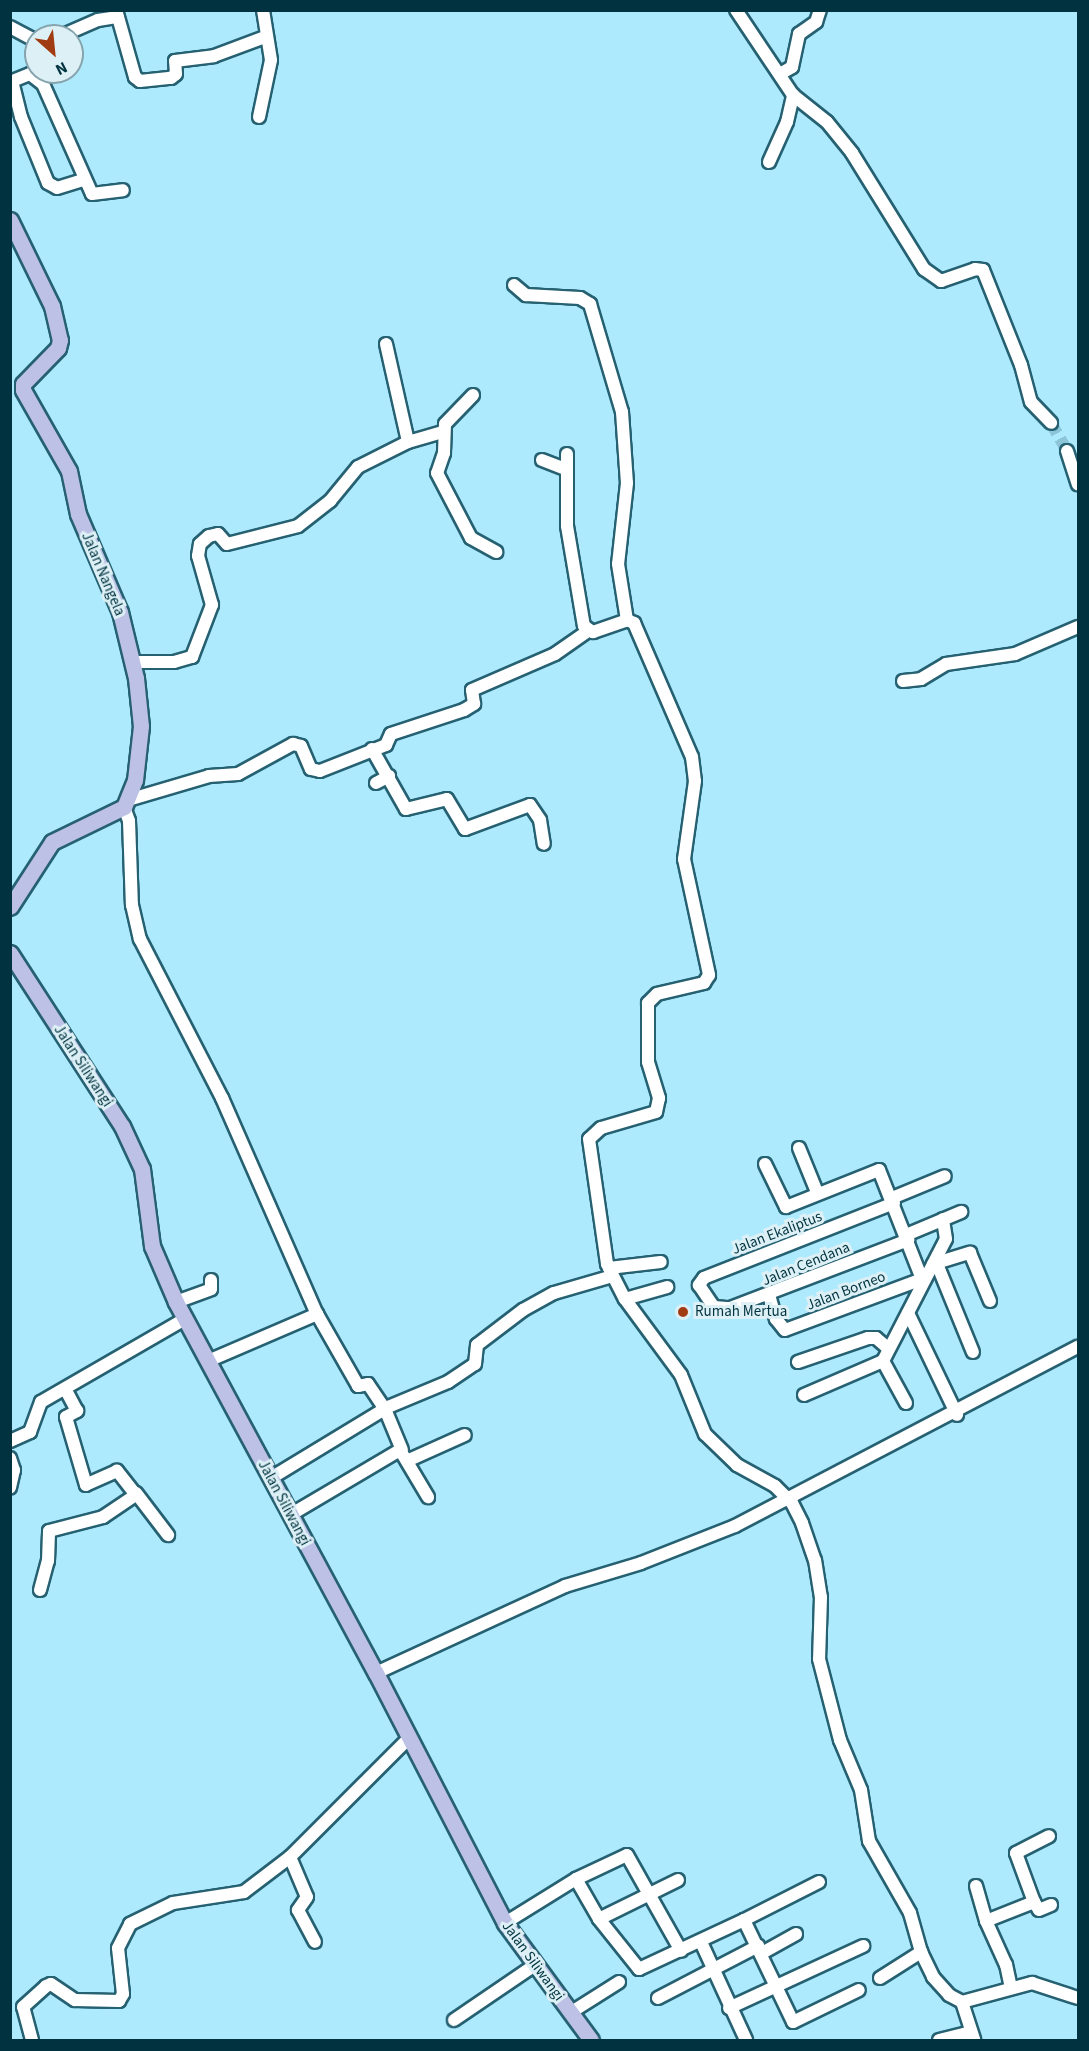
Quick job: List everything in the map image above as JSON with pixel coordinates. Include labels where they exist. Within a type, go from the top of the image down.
[{"type":"main road","name":"Jalan Nangela","points":[[10,220],[52,306],[60,340],[58,348],[23,384],[23,390],[69,471],[78,514],[120,612],[133,662],[141,726],[135,780],[126,804]]},
{"type":"main road","points":[[10,907],[52,842],[126,804]]},
{"type":"main road","name":"Jalan Siliwangi","points":[[10,953],[122,1126],[138,1159],[152,1246],[176,1302],[377,1675],[505,1923],[591,2040]]},
{"type":"street","points":[[259,117],[270,69],[263,10]]},
{"type":"street","points":[[736,10],[793,95],[827,122],[852,153],[930,275],[941,281],[975,269],[983,270],[1021,365],[1031,402],[1051,423]]},
{"type":"street","points":[[780,74],[792,67],[799,34],[816,22],[820,10]]},
{"type":"street","points":[[84,26],[117,14],[135,76],[141,81],[171,78],[175,61],[214,56],[265,37]]},
{"type":"street","points":[[10,27],[24,34]]},
{"type":"street","points":[[84,180],[57,188],[48,183],[21,117],[11,81],[30,74],[43,84],[92,194],[123,190]]},
{"type":"street","points":[[769,162],[787,122],[793,95]]},
{"type":"street","points":[[514,285],[526,295],[580,298],[590,304],[622,412],[627,483],[618,564],[627,620]]},
{"type":"street","points":[[386,344],[408,442]]},
{"type":"street","points":[[473,395],[450,417],[442,432],[444,453],[437,473],[471,538],[496,552]]},
{"type":"street","points":[[133,662],[174,662],[192,657],[212,605],[198,556],[200,544],[209,536],[218,534],[228,544],[297,526],[330,501],[358,467],[408,442],[442,432]]},
{"type":"street","points":[[1066,451],[1078,484]]},
{"type":"street","points":[[567,454],[573,576],[578,607],[588,631]]},
{"type":"street","points":[[542,460],[566,469]]},
{"type":"street","points":[[428,1497],[405,1455],[385,1409],[368,1384],[357,1386],[317,1314],[222,1098],[140,939],[132,905],[129,821],[126,804],[209,776],[238,774],[293,744],[300,745],[311,769],[317,772],[387,744],[391,734],[473,705],[472,690],[555,654],[588,631],[627,620],[634,623],[692,756],[694,781],[684,858],[709,975],[704,983],[657,994],[648,1003],[648,1062],[659,1098],[656,1112],[601,1128],[589,1139],[611,1272],[625,1299],[681,1375],[697,1421],[716,1449],[744,1470],[775,1486],[790,1501],[818,1576],[821,1612],[817,1648],[837,1731],[861,1790],[869,1841],[910,1913],[921,1952],[944,1990],[962,2002],[972,2036],[939,2040]]},
{"type":"street","points":[[903,681],[921,679],[941,665],[1014,654],[1078,627]]},
{"type":"street","points":[[372,749],[406,809],[447,799],[463,829],[530,805],[540,819],[544,844]]},
{"type":"street","points":[[376,783],[389,776]]},
{"type":"street","points":[[799,1149],[817,1192]]},
{"type":"street","points":[[765,1164],[783,1206],[876,1169],[884,1173],[922,1279]]},
{"type":"street","points":[[893,1201],[945,1176]]},
{"type":"street","name":"Jalan Ekaliptus","points":[[714,1307],[700,1287],[704,1278],[893,1201]]},
{"type":"street","name":"Jalan Cendana","points":[[714,1307],[730,1308],[770,1295],[961,1212]]},
{"type":"street","points":[[804,1395],[883,1361],[908,1313],[922,1279],[935,1264],[946,1239],[944,1219]]},
{"type":"street","points":[[935,1264],[970,1253],[990,1301]]},
{"type":"street","points":[[271,1478],[385,1409],[448,1382],[475,1364],[477,1346],[523,1310],[554,1293],[611,1272],[661,1262]]},
{"type":"street","points":[[935,1264],[973,1352]]},
{"type":"street","name":"Jalan Borneo","points":[[770,1295],[776,1319],[785,1330],[922,1279]]},
{"type":"street","points":[[176,1302],[211,1289],[211,1280]]},
{"type":"street","points":[[625,1299],[667,1287]]},
{"type":"street","points":[[908,1313],[955,1412]]},
{"type":"street","points":[[208,1361],[317,1314]]},
{"type":"street","points":[[10,1441],[30,1432],[41,1402],[66,1390],[185,1319]]},
{"type":"street","points":[[798,1362],[868,1338],[876,1338],[888,1348]]},
{"type":"street","points":[[377,1675],[523,1604],[693,1544],[790,1501],[1078,1347]]},
{"type":"street","points":[[955,1412],[1078,1355]]},
{"type":"street","points":[[883,1361],[906,1402]]},
{"type":"street","points":[[66,1390],[77,1411],[66,1417],[86,1485],[117,1471],[168,1535]]},
{"type":"street","points":[[290,1515],[405,1455],[465,1435]]},
{"type":"street","points":[[10,1458],[14,1470],[10,1488]]},
{"type":"street","points":[[40,1590],[48,1561],[49,1531],[103,1517],[130,1503],[136,1493]]},
{"type":"street","points":[[32,2040],[23,2007],[46,1986],[51,1984],[75,2001],[121,1999],[118,1948],[130,1924],[173,1903],[244,1892],[290,1857],[409,1738]]},
{"type":"street","points":[[1049,1836],[1016,1853],[1039,1910],[1051,1905]]},
{"type":"street","points":[[505,1923],[576,1879],[624,1854],[650,1894],[681,1951]]},
{"type":"street","points":[[290,1857],[307,1897],[298,1910],[315,1942]]},
{"type":"street","points":[[576,1879],[599,1919],[639,1969],[701,1942],[819,1882]]},
{"type":"street","points":[[599,1919],[678,1880]]},
{"type":"street","points":[[976,1886],[986,1922],[1006,1965],[1011,1988]]},
{"type":"street","points":[[986,1922],[1034,1902]]},
{"type":"street","points":[[744,1920],[760,1949],[793,2022],[859,1990]]},
{"type":"street","points":[[658,1998],[712,1967],[796,1934]]},
{"type":"street","points":[[701,1942],[729,2008],[746,2040]]},
{"type":"street","points":[[729,2008],[776,1984],[863,1946]]},
{"type":"street","points":[[880,1978],[921,1952]]},
{"type":"street","points":[[454,2020],[535,1965]]},
{"type":"street","points":[[570,2013],[619,1982]]},
{"type":"street","points":[[962,2002],[1038,1983],[1078,1998]]},
{"type":"tunnel","points":[[1051,423],[1067,451]]},
{"type":"place","name":"Rumah Mertua","points":[[683,1312]]}]
